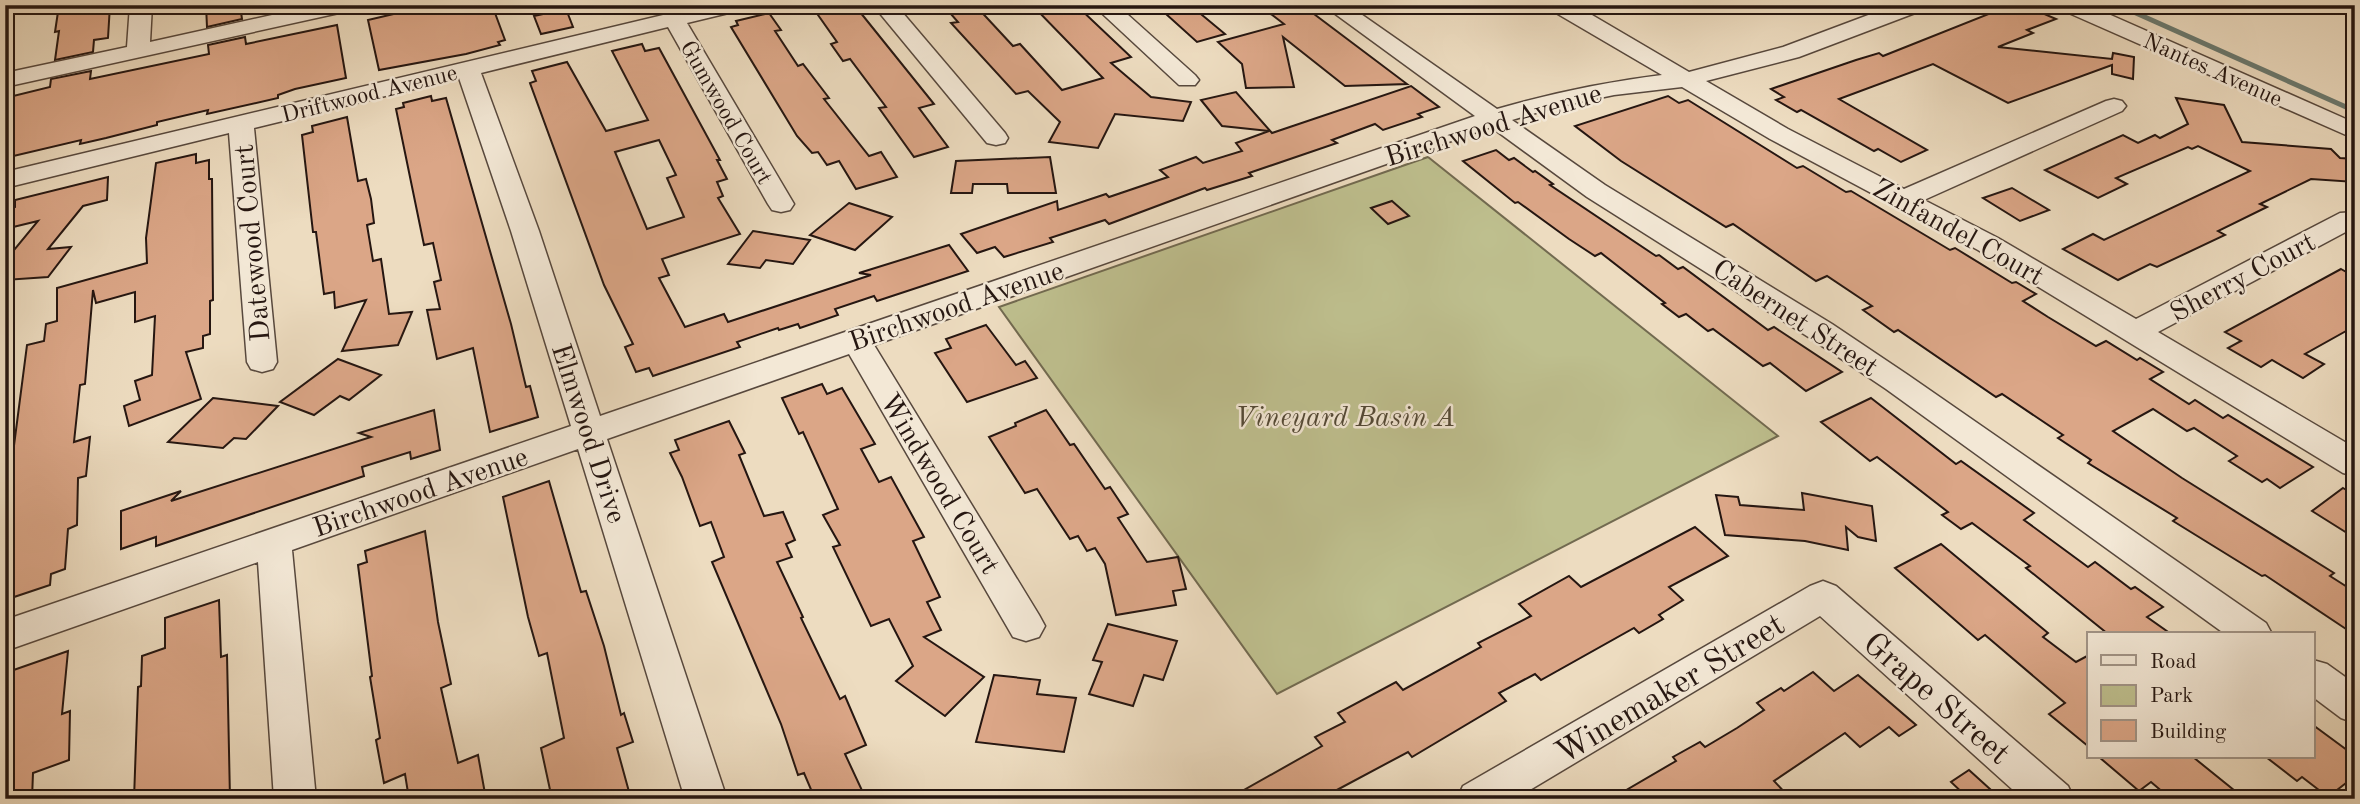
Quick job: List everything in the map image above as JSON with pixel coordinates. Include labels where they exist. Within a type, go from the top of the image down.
[{"type":"street","points":[[138,51],[141,5]]},
{"type":"street","points":[[5,79],[348,5]]},
{"type":"street","name":"Driftwood Avenue","points":[[5,180],[733,5]]},
{"type":"street","points":[[884,5],[996,138]]},
{"type":"street","points":[[1104,5],[1186,80]]},
{"type":"street","name":"Cabernet Street","points":[[1334,5],[1596,191],[1821,331],[1897,382],[2250,632]]},
{"type":"street","name":"Zinfandel Court","points":[[1559,5],[1683,80],[1988,244],[2355,464]]},
{"type":"street","name":"Birchwood Avenue","points":[[5,636],[1494,118],[1551,101],[1614,88],[1683,80],[1791,52],[1915,5]]},
{"type":"street","name":"Nantes Avenue","points":[[2070,5],[2355,132]]},
{"type":"street","name":"Gumwood Court","points":[[674,19],[781,204]]},
{"type":"street","name":"Elmwood Drive","points":[[468,69],[525,231],[706,799]]},
{"type":"street","points":[[1904,199],[2114,106]]},
{"type":"street","name":"Datewood Court","points":[[241,124],[262,362]]},
{"type":"street","name":"Sherry Court","points":[[2135,332],[2350,219]]},
{"type":"street","name":"Windwood Court","points":[[856,340],[1026,626]]},
{"type":"street","points":[[274,542],[295,799]]},
{"type":"street","name":"Winemaker Street","points":[[1478,799],[1823,596]]},
{"type":"street","name":"Grape Street","points":[[1823,596],[2053,799]]},
{"type":"street","points":[[2314,677],[2355,706]]},
{"type":"green space","name":"Vineyard Basin A","points":[[1428,157],[1778,436],[1277,694],[999,307]]},
{"type":"building","points":[[59,5],[110,5],[108,38],[94,40],[93,52],[55,60]]},
{"type":"building","points":[[206,5],[240,5],[242,19],[207,27]]},
{"type":"building","points":[[432,5],[492,5],[505,40],[498,42],[500,45],[466,54],[379,70],[368,20]]},
{"type":"building","points":[[811,5],[854,5],[934,104],[919,108],[948,147],[914,157],[879,108],[886,107],[850,59],[843,61],[831,44],[837,42]]},
{"type":"building","points":[[943,5],[975,5],[1013,46],[1020,44],[1062,90],[1103,78],[1032,5],[1076,5],[1131,57],[1111,63],[1151,97],[1191,102],[1183,121],[1115,114],[1098,148],[1049,142],[1060,122],[1028,91],[1016,94],[951,23],[958,22]]},
{"type":"building","points":[[1156,5],[1190,5],[1225,34],[1197,42]]},
{"type":"building","points":[[1259,5],[1302,5],[1407,84],[1345,86],[1283,37],[1294,87],[1246,88],[1242,64],[1218,42],[1284,24]]},
{"type":"building","points":[[2011,5],[2020,10],[2028,7],[2056,19],[2027,30],[2033,33],[1998,47],[2112,59],[2113,53],[2134,57],[2133,79],[2112,74],[2112,65],[2008,103],[1933,64],[1839,99],[1927,150],[1901,162],[1878,149],[1874,151],[1801,110],[1797,112],[1776,100],[1784,97],[1771,89],[1879,53],[1883,56]]},
{"type":"building","points":[[566,9],[573,27],[541,34],[534,16]]},
{"type":"building","points":[[769,13],[781,30],[775,31],[798,66],[803,64],[829,98],[824,99],[869,156],[881,152],[897,177],[856,189],[839,161],[827,165],[818,152],[812,153],[797,136],[731,27],[738,25],[736,21]]},
{"type":"building","points":[[337,25],[346,78],[295,89],[278,95],[278,98],[207,114],[208,110],[106,138],[80,144],[81,140],[5,158],[5,98],[50,87],[51,79],[91,71],[90,79],[209,54],[208,45],[245,37],[246,44]]},
{"type":"building","points":[[642,44],[645,51],[659,48],[720,160],[717,160],[727,179],[717,182],[723,196],[718,198],[740,234],[662,259],[669,275],[659,278],[685,327],[724,314],[728,322],[871,275],[859,273],[949,245],[968,271],[877,301],[874,296],[835,309],[838,315],[800,328],[798,324],[779,330],[778,328],[737,342],[740,347],[653,376],[649,368],[636,372],[625,347],[633,344],[604,285],[530,83],[536,81],[532,71],[567,62],[606,131],[648,120],[612,51]],"holes":[[[659,140],[676,175],[667,178],[684,217],[647,229],[615,152]]]},
{"type":"building","points":[[1411,86],[1439,107],[1418,114],[1422,117],[1383,130],[1375,124],[1332,140],[1337,143],[1249,173],[1252,176],[1207,190],[1205,188],[1109,224],[1105,220],[1050,238],[1053,242],[1004,257],[995,247],[977,253],[961,234],[1057,201],[1058,210],[1106,194],[1109,197],[1168,177],[1160,170],[1196,157],[1203,163],[1242,151],[1236,143],[1269,131],[1222,126],[1201,100],[1236,92],[1272,133]]},
{"type":"building","points":[[431,96],[432,101],[446,98],[511,324],[526,387],[530,386],[538,417],[490,432],[473,348],[437,359],[427,310],[440,309],[434,282],[441,280],[433,243],[424,245],[396,109],[404,107],[403,103]]},
{"type":"building","points":[[1668,96],[1679,103],[1688,100],[1797,168],[1803,166],[1846,192],[1851,191],[1950,250],[1955,248],[2012,283],[2016,282],[2036,294],[2023,301],[2048,317],[2096,346],[2106,341],[2137,360],[2140,358],[2163,372],[2150,379],[2189,404],[2195,400],[2223,418],[2228,415],[2313,467],[2280,488],[2267,479],[2262,482],[2229,461],[2237,456],[2194,428],[2187,431],[2153,409],[2113,431],[2182,478],[2334,573],[2330,576],[2355,592],[2355,635],[2265,575],[2262,576],[2173,521],[2177,518],[2088,463],[2091,460],[2058,438],[2063,435],[2002,394],[1996,397],[1898,330],[1894,332],[1863,310],[1872,306],[1827,276],[1816,281],[1733,224],[1726,227],[1621,161],[1575,126]]},
{"type":"building","points":[[2176,98],[2224,105],[2242,142],[2331,149],[2340,158],[2355,159],[2355,182],[2311,179],[2260,204],[2267,207],[2218,231],[2225,235],[2157,267],[2150,264],[2118,280],[2063,249],[2093,234],[2104,240],[2250,171],[2198,146],[2192,149],[2188,147],[2116,178],[2127,184],[2098,198],[2045,170],[2123,135],[2138,143],[2155,135],[2160,138],[2188,124]]},
{"type":"building","points":[[347,117],[358,181],[366,179],[371,199],[374,223],[367,225],[373,261],[381,259],[389,314],[412,312],[398,345],[342,351],[366,300],[335,308],[334,292],[324,294],[316,232],[313,232],[302,135],[313,132],[312,126]]},
{"type":"building","points":[[1496,150],[1509,160],[1514,158],[1535,171],[1553,184],[1550,185],[1656,256],[1659,255],[1678,269],[1683,267],[1768,330],[1774,327],[1842,372],[1806,391],[1770,363],[1763,366],[1713,329],[1708,331],[1686,314],[1679,317],[1601,253],[1595,256],[1518,202],[1515,203],[1463,161]]},
{"type":"building","points":[[196,154],[196,163],[209,160],[209,179],[212,179],[213,300],[210,301],[210,334],[203,336],[203,348],[186,352],[201,399],[129,426],[124,406],[140,400],[135,381],[152,375],[155,316],[135,322],[135,292],[96,303],[93,290],[85,384],[80,385],[74,442],[90,437],[86,476],[78,478],[77,525],[68,529],[65,569],[51,574],[50,585],[5,600],[5,515],[27,345],[44,341],[46,324],[57,321],[57,288],[147,263],[146,238],[156,163]]},
{"type":"building","points":[[1050,157],[1056,193],[1008,193],[1007,184],[973,184],[972,193],[951,193],[956,161]]},
{"type":"building","points":[[108,177],[107,200],[83,206],[48,249],[71,247],[48,277],[5,280],[5,261],[38,221],[5,229],[5,210],[15,207],[15,200]]},
{"type":"building","points":[[2012,188],[2049,210],[2020,221],[1983,198]]},
{"type":"building","points":[[1392,201],[1409,216],[1388,224],[1371,208]]},
{"type":"building","points":[[849,203],[892,217],[855,250],[810,235]]},
{"type":"building","points":[[753,231],[810,240],[793,264],[766,260],[760,268],[728,264]]},
{"type":"building","points":[[2341,269],[2355,277],[2355,326],[2305,354],[2324,364],[2303,378],[2272,360],[2261,367],[2228,348],[2241,341],[2225,332]]},
{"type":"building","points":[[986,325],[1016,365],[1025,361],[1037,378],[967,402],[935,353],[951,348],[946,339]]},
{"type":"building","points":[[338,359],[381,375],[349,400],[340,396],[314,415],[280,402]]},
{"type":"building","points":[[822,384],[827,394],[842,388],[875,444],[861,449],[879,482],[891,477],[924,537],[913,541],[940,597],[927,602],[941,630],[924,637],[984,677],[945,716],[896,681],[913,666],[889,619],[871,626],[833,547],[840,545],[823,515],[838,509],[803,432],[799,434],[782,398]]},
{"type":"building","points":[[213,398],[278,406],[246,439],[234,438],[223,448],[168,442]]},
{"type":"building","points":[[1871,398],[1956,464],[1961,461],[2034,513],[2024,520],[2088,567],[2095,562],[2131,589],[2135,587],[2163,607],[2147,617],[2168,632],[2106,632],[2026,568],[2030,566],[1972,523],[1961,529],[1942,515],[1948,512],[1877,457],[1870,461],[1821,422]]},
{"type":"building","points":[[434,410],[440,450],[411,459],[410,452],[362,467],[364,476],[156,546],[156,537],[121,549],[121,511],[181,491],[171,501],[371,437],[359,433]]},
{"type":"building","points":[[1046,410],[1070,445],[1074,444],[1105,489],[1110,487],[1128,514],[1118,518],[1147,562],[1178,557],[1186,589],[1173,591],[1176,605],[1116,615],[1105,564],[1095,548],[1087,551],[1078,536],[1070,539],[1037,489],[1025,493],[989,437]]},
{"type":"building","points":[[729,421],[745,453],[739,455],[764,516],[783,512],[795,540],[786,544],[792,557],[777,562],[840,699],[845,696],[866,745],[845,754],[866,799],[815,799],[804,773],[798,775],[781,724],[712,562],[724,557],[711,522],[700,526],[670,453],[679,450],[675,440]]},
{"type":"building","points":[[549,481],[581,592],[586,591],[604,646],[621,715],[624,713],[633,742],[617,748],[631,799],[552,799],[541,748],[564,738],[547,653],[539,656],[528,617],[503,497]]},
{"type":"building","points":[[2343,488],[2355,495],[2355,538],[2312,511]]},
{"type":"building","points":[[1802,493],[1872,506],[1876,541],[1858,537],[1846,527],[1848,550],[1805,541],[1725,535],[1716,495],[1738,497],[1740,505],[1804,510]]},
{"type":"building","points":[[1695,527],[1728,556],[1669,587],[1683,600],[1659,615],[1663,619],[1639,633],[1634,628],[1541,680],[1535,674],[1499,693],[1506,701],[1412,757],[1408,752],[1335,791],[1340,799],[1228,799],[1322,746],[1315,737],[1345,722],[1338,713],[1396,682],[1403,690],[1481,647],[1478,643],[1531,616],[1519,604],[1569,576],[1581,587]]},
{"type":"building","points":[[425,531],[438,622],[451,684],[441,688],[458,763],[478,755],[486,799],[409,799],[405,774],[384,783],[376,740],[380,738],[370,677],[358,565],[367,562],[365,551]]},
{"type":"building","points":[[1941,544],[2048,633],[2043,637],[2076,662],[2087,656],[2087,745],[2049,714],[2065,703],[1985,635],[1978,640],[1895,568]]},
{"type":"building","points":[[219,600],[221,657],[227,655],[230,799],[134,799],[138,687],[141,686],[142,656],[165,648],[165,618]]},
{"type":"building","points":[[1108,624],[1177,641],[1163,680],[1144,675],[1133,706],[1089,694],[1102,662],[1093,660]]},
{"type":"building","points":[[68,651],[62,714],[70,711],[69,760],[33,773],[32,799],[5,799],[5,673]]},
{"type":"building","points":[[1813,672],[1834,691],[1858,675],[1916,725],[1899,736],[1889,727],[1860,747],[1845,733],[1774,781],[1791,799],[1611,799],[1676,761],[1673,757],[1700,742],[1705,747],[1737,728],[1764,710],[1757,703],[1781,688],[1784,691]]},
{"type":"building","points":[[994,675],[1040,680],[1037,694],[1076,698],[1064,752],[976,742]]},
{"type":"building","points":[[2314,726],[2355,756],[2355,776],[2328,797],[2302,777],[2297,781],[2267,758],[2314,758]]},
{"type":"building","points":[[2100,758],[2194,758],[2245,799],[2171,799],[2151,782],[2139,791]]},
{"type":"building","points":[[1969,770],[2001,799],[1969,799],[1951,782]]},
{"type":"waterway","points":[[2118,5],[2355,111]]}]
